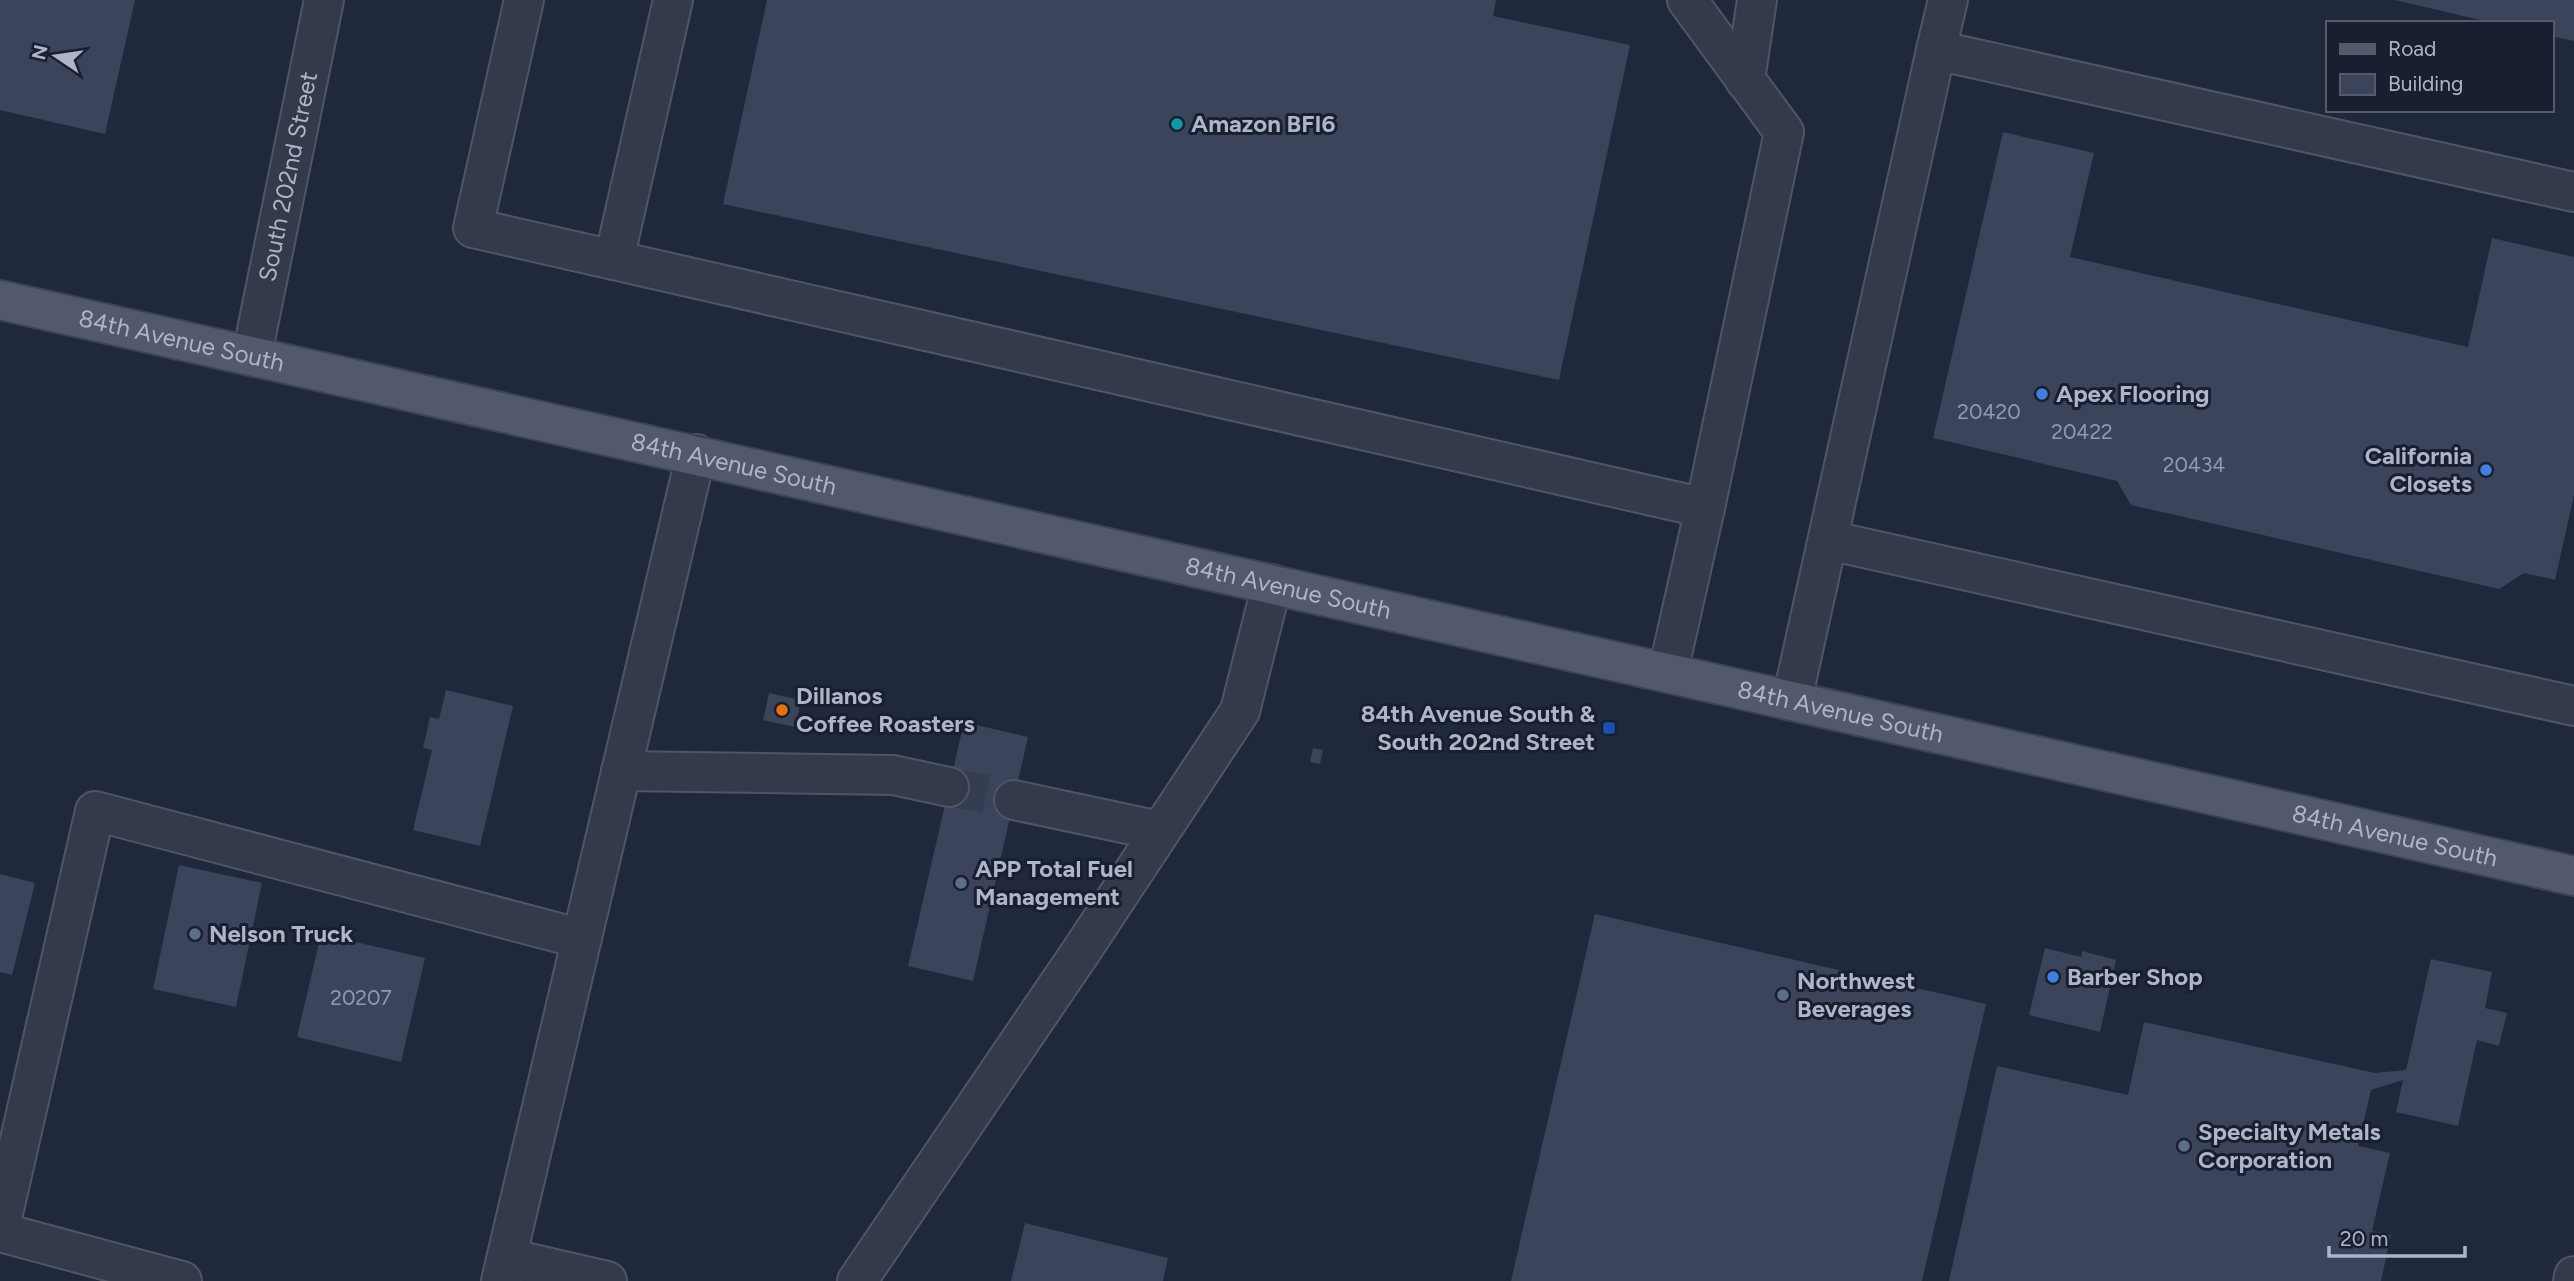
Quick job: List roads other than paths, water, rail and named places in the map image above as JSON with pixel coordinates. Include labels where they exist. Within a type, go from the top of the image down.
[{"type":"main road","name":"84th Avenue South","points":[[1,304],[252,355],[2574,876]]},
{"type":"street","name":"South 202nd Street","points":[[252,355],[324,0]]},
{"type":"street","points":[[524,0],[473,228],[1705,508]]},
{"type":"street","points":[[614,260],[673,0]]},
{"type":"street","points":[[1668,672],[1784,132],[1687,0]]},
{"type":"street","points":[[1745,80],[1757,0]]},
{"type":"street","points":[[1792,700],[1948,0]]},
{"type":"street","points":[[1936,50],[2574,192]]},
{"type":"street","points":[[607,1281],[504,1269],[696,454]]},
{"type":"street","points":[[1828,540],[2574,706]]},
{"type":"street","points":[[857,1281],[1080,953],[1240,711],[1272,584]]},
{"type":"street","points":[[621,771],[893,775],[949,787]]},
{"type":"street","points":[[1014,800],[1160,831]]},
{"type":"street","points":[[182,1281],[0,1230],[95,811],[582,939]]},
{"type":"tunnel","points":[[949,787],[1014,800]]},
{"type":"place","name":"Amazon BFI6","points":[[1177,124]]},
{"type":"place","name":"Apex Flooring","points":[[2042,394]]},
{"type":"place","name":"California Closets","points":[[2486,470]]},
{"type":"place","name":"Dillanos Coffee Roasters","points":[[782,710]]},
{"type":"place","name":"84th Avenue South & South 202nd Street","points":[[1609,728]]},
{"type":"place","name":"APP Total Fuel Management","points":[[961,883]]},
{"type":"place","name":"Nelson Truck","points":[[195,934]]},
{"type":"place","name":"Barber Shop","points":[[2053,977]]},
{"type":"place","name":"Northwest Beverages","points":[[1783,995]]},
{"type":"place","name":"Specialty Metals Corporation","points":[[2184,1146]]}]
